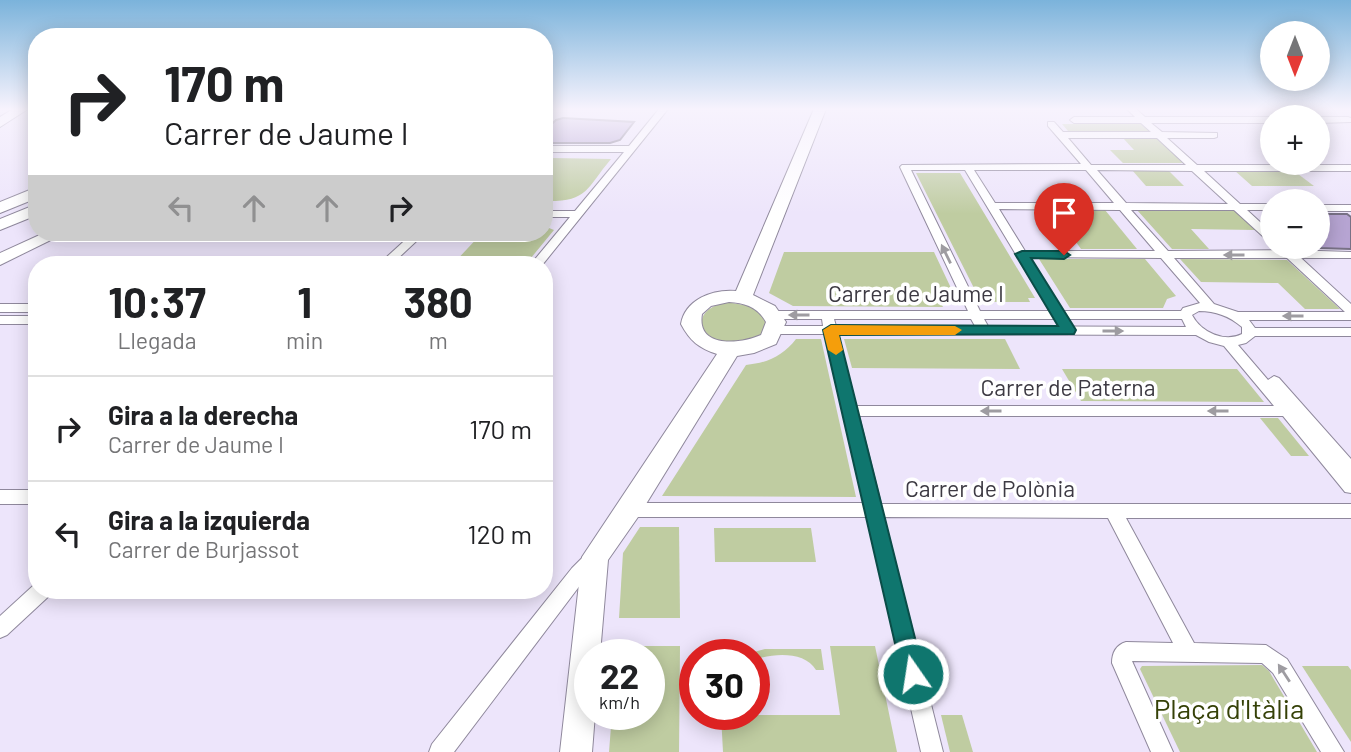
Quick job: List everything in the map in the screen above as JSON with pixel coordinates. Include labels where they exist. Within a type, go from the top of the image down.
[{"type":"street","points":[[543,256],[635,144]]},
{"type":"street","points":[[743,297],[806,144]]},
{"type":"street","points":[[1068,144],[1204,307]]},
{"type":"street","points":[[1170,144],[1260,228]]},
{"type":"street","points":[[553,149],[631,149]]},
{"type":"street","points":[[967,166],[1069,330]]},
{"type":"street","points":[[983,330],[904,168],[1351,168]]},
{"type":"street","points":[[0,208],[28,196]]},
{"type":"street","points":[[992,206],[1260,207]]},
{"type":"street","points":[[1330,208],[1351,208]]},
{"type":"street","points":[[0,225],[28,213]]},
{"type":"street","points":[[553,214],[577,214]]},
{"type":"street","points":[[0,260],[38,242]]},
{"type":"street","points":[[394,256],[409,242]]},
{"type":"street","points":[[1022,254],[1159,255],[1260,252]]},
{"type":"street","points":[[1330,254],[1351,256]]},
{"type":"street","points":[[1293,259],[1351,314]]},
{"type":"street","points":[[729,296],[743,297],[766,307],[774,323],[769,339],[759,346],[730,350],[703,342],[689,326],[690,317],[704,302],[729,296]]},
{"type":"street","points":[[1197,331],[1186,316],[1191,308],[1204,307],[1236,316],[1351,314]]},
{"type":"street","points":[[0,308],[28,308]]},
{"type":"street","name":"Carrer de Jaume I","points":[[829,323],[976,315],[1186,316]]},
{"type":"street","points":[[1236,316],[1248,326],[1239,338]]},
{"type":"street","points":[[0,320],[28,320]]},
{"type":"street","name":"Carrer de Jaume I","points":[[774,323],[983,330],[1197,331],[1239,338]]},
{"type":"street","points":[[829,323],[932,752]]},
{"type":"street","points":[[1239,338],[1351,332]]},
{"type":"street","points":[[1239,338],[1287,411],[1351,487]]},
{"type":"street","points":[[1239,338],[1351,470]]},
{"type":"street","points":[[440,752],[578,574],[595,557],[629,510],[730,350]]},
{"type":"street","name":"Carrer de Paterna","points":[[850,411],[1287,411]]},
{"type":"street","points":[[0,497],[28,497]]},
{"type":"street","name":"Carrer de Polònia","points":[[629,510],[1351,512]]},
{"type":"street","points":[[1114,512],[1188,651]]},
{"type":"street","points":[[576,752],[595,557]]},
{"type":"street","points":[[0,629],[32,599]]},
{"type":"street","points":[[1163,752],[1122,657],[1123,653],[1129,650],[1259,652],[1272,657],[1333,752]]},
{"type":"green space","points":[[1129,144],[1164,144],[1184,163],[1123,163],[1110,150],[1134,150]]},
{"type":"green space","points":[[553,158],[611,159],[584,192],[553,201]]},
{"type":"green space","points":[[1132,170],[1168,170],[1184,186],[1146,186]]},
{"type":"green space","points":[[1234,170],[1260,170],[1260,175],[1299,175],[1314,186],[1252,186]]},
{"type":"green space","points":[[916,173],[960,173],[1035,298],[1028,298],[1030,302],[981,302]]},
{"type":"green space","points":[[1053,210],[1105,210],[1137,249],[1081,249]]},
{"type":"green space","points":[[1137,210],[1235,211],[1255,230],[1191,229],[1209,249],[1172,249]]},
{"type":"green space","points":[[474,242],[544,242],[533,256],[460,256]]},
{"type":"green space","points":[[784,252],[934,252],[958,303],[941,303],[943,307],[793,306],[769,293]]},
{"type":"green space","points":[[1039,259],[1145,259],[1176,296],[1167,299],[1163,308],[1070,308]]},
{"type":"green space","points":[[1180,259],[1287,260],[1340,309],[1305,309],[1278,283],[1201,282]]},
{"type":"green space","points":[[726,302],[756,307],[768,319],[765,334],[732,343],[716,340],[709,335],[702,328],[705,314],[711,308]]},
{"type":"green space","points":[[796,339],[821,339],[856,497],[662,496],[746,365],[774,358]]},
{"type":"green space","points":[[844,339],[1005,339],[1020,369],[852,368]]},
{"type":"green space","points":[[1062,369],[1237,369],[1264,402],[1081,401]]},
{"type":"green space","points":[[1260,418],[1278,418],[1309,456],[1291,456]]},
{"type":"green space","points":[[640,527],[679,527],[680,618],[619,618],[623,553]]},
{"type":"green space","points":[[714,528],[811,528],[816,562],[715,562]]},
{"type":"green space","points":[[665,646],[679,646],[679,752],[609,752],[611,730],[665,730]]},
{"type":"green space","points":[[830,646],[875,646],[897,752],[723,752],[722,730],[770,730],[770,715],[840,715]]},
{"type":"green space","points":[[770,649],[821,649],[824,670],[816,670],[804,659],[770,656]]},
{"type":"green space","name":"Plaça d'Itàlia","points":[[1262,665],[1269,671],[1317,752],[1180,752],[1140,669],[1142,666]]},
{"type":"green space","points":[[1302,666],[1348,666],[1351,670],[1351,742]]},
{"type":"green space","points":[[941,715],[962,715],[973,752],[950,752]]},
{"type":"building","points":[[1330,214],[1347,214],[1351,217],[1351,249],[1330,248]]},
{"type":"slow traffic","points":[[836,350],[831,330],[955,330]]},
{"type":"route","points":[[913,674],[831,330],[1069,330],[1022,254],[1064,255]]}]
